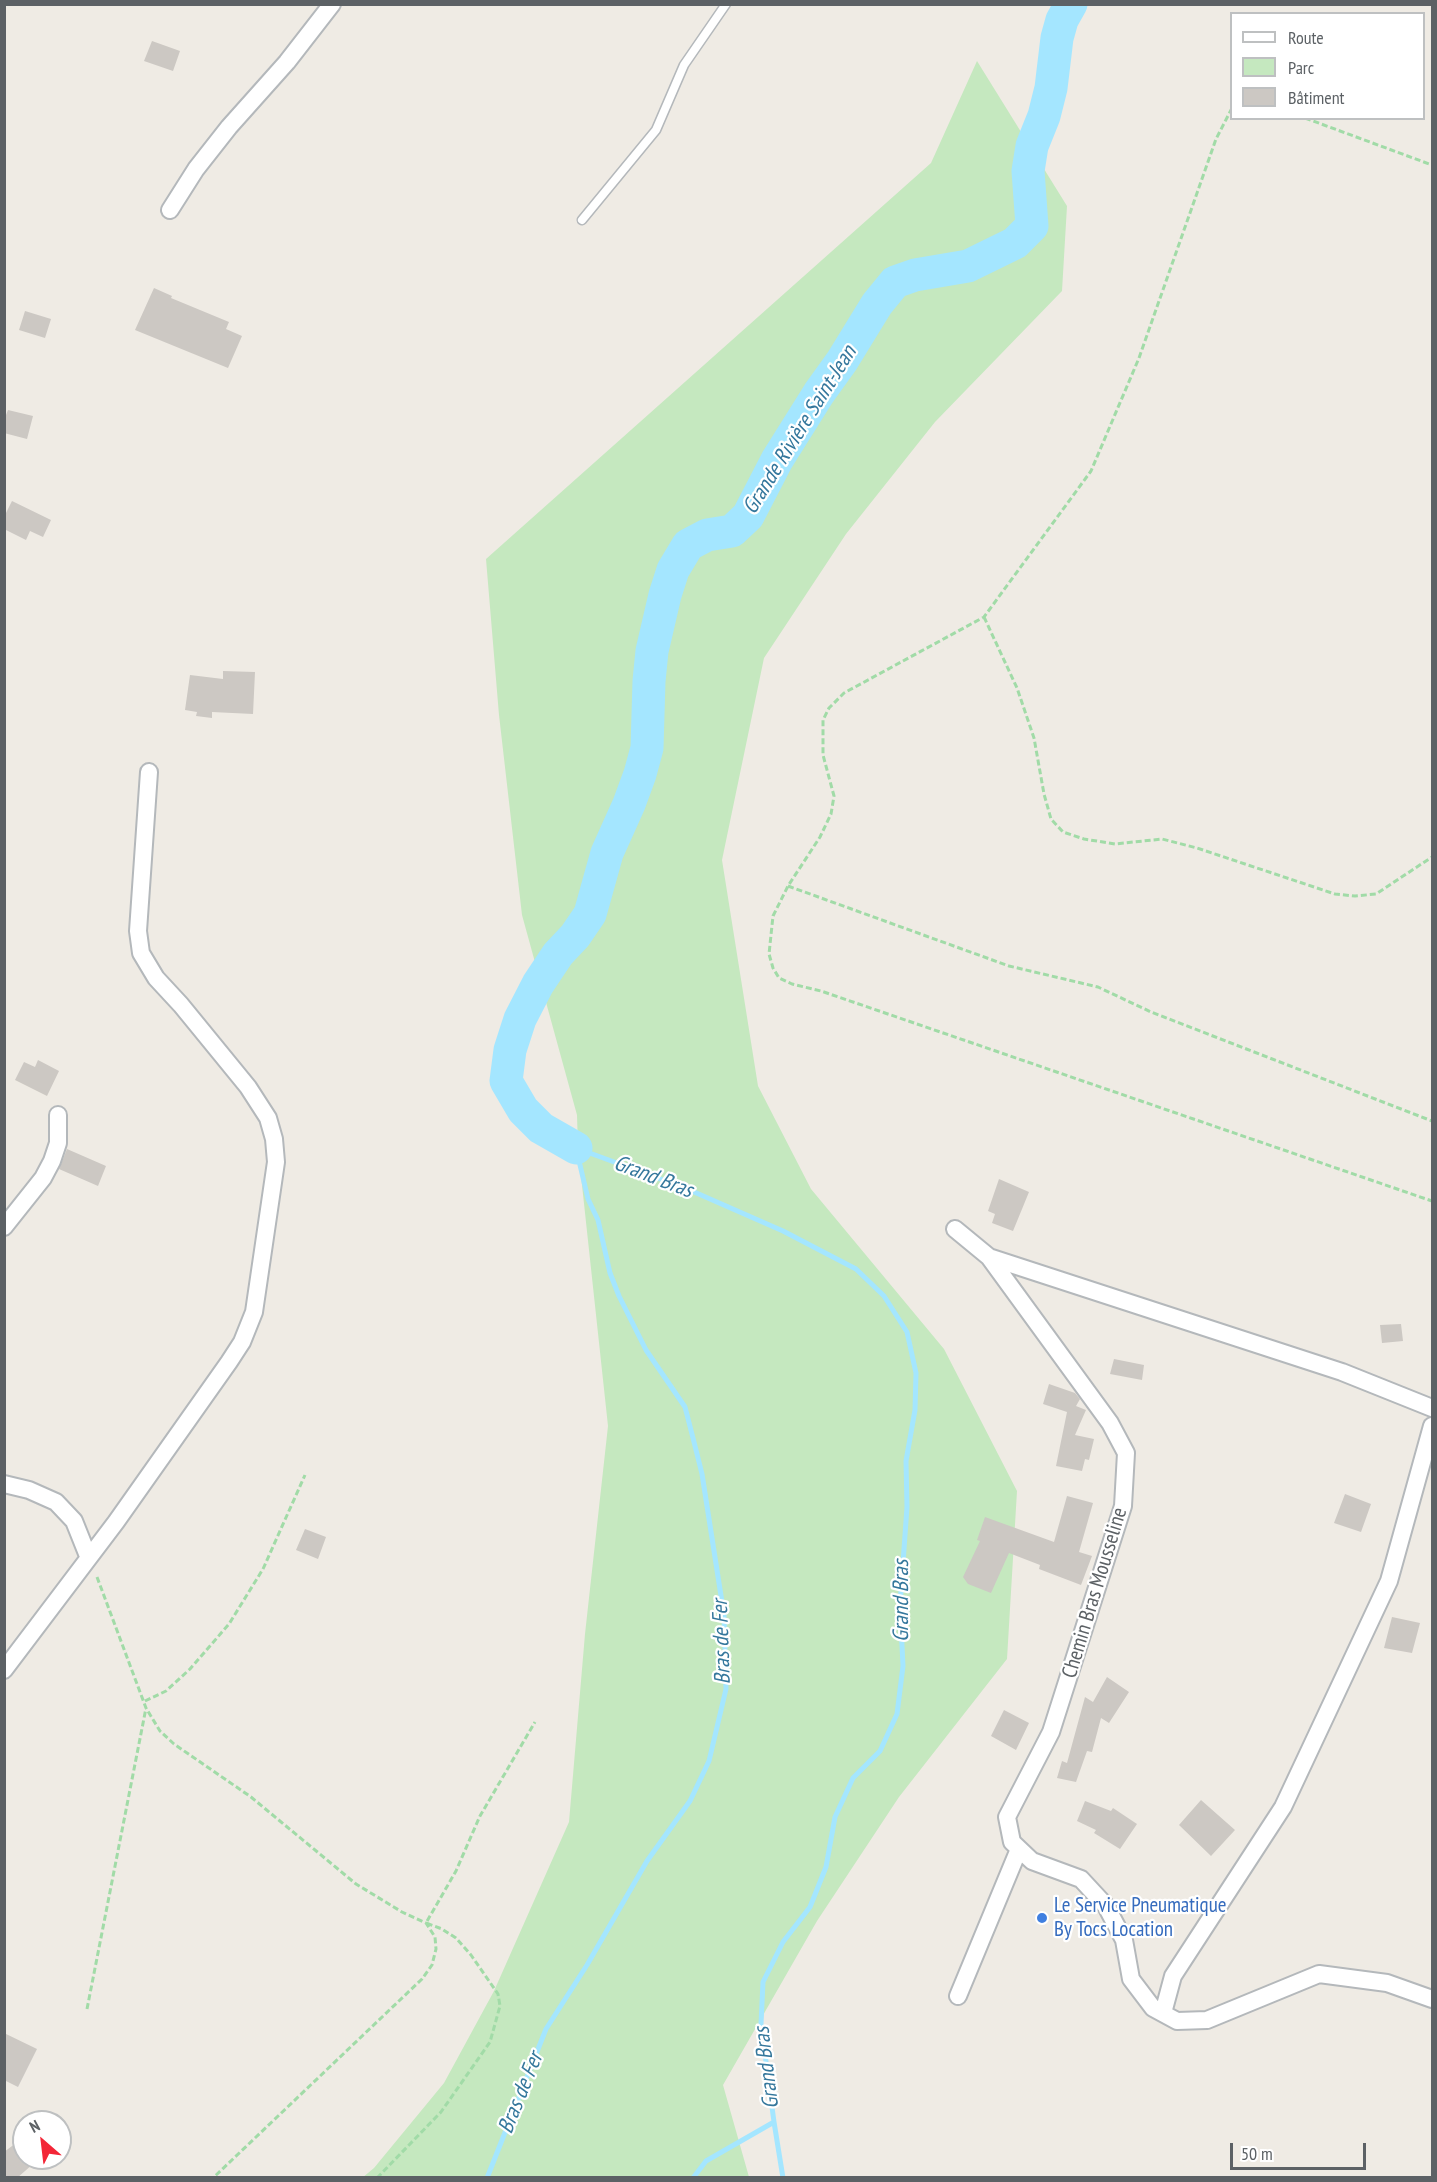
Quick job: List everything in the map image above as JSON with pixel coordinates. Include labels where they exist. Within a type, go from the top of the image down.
[{"type":"street","points":[[170,210],[196,169],[229,127],[287,62],[332,4]]},
{"type":"street","points":[[4,1670],[88,1556],[116,1522],[242,1342],[254,1312],[276,1162],[274,1139],[268,1118],[253,1095],[181,1005],[156,978],[141,953],[138,931],[149,772]]},
{"type":"street","points":[[4,1227],[43,1178],[52,1161],[58,1143],[58,1115]]},
{"type":"street","points":[[955,1229],[988,1257],[1342,1372],[1432,1408]]},
{"type":"street","name":"Chemin Bras Mousseline","points":[[988,1257],[1110,1423],[1126,1453],[1123,1506],[1051,1732],[1007,1817],[1012,1842],[1019,1849]]},
{"type":"street","points":[[1163,2013],[1173,1976],[1283,1807],[1389,1581],[1432,1426]]},
{"type":"street","points":[[4,1484],[29,1490],[56,1502],[74,1521],[88,1556]]},
{"type":"street","points":[[958,1996],[1019,1849],[1032,1861],[1081,1879],[1106,1906],[1124,1940],[1131,1979],[1153,2008],[1178,2020],[1207,2020],[1319,1974],[1387,1983],[1432,1999]]},
{"type":"lane","points":[[582,220],[656,130],[684,65],[726,4]]},
{"type":"path","points":[[1230,112],[1216,139],[1139,358],[1091,471],[984,617],[844,693],[830,708],[823,720],[823,755],[834,796],[831,814],[820,837],[788,886],[773,916],[770,931],[770,954],[773,968],[779,978],[792,984],[821,991],[1432,1201]]},
{"type":"path","points":[[1310,120],[1432,165]]},
{"type":"path","points":[[984,617],[1017,688],[1034,738],[1051,819],[1063,831],[1084,839],[1115,844],[1162,839],[1197,848],[1335,894],[1355,896],[1376,894],[1432,857]]},
{"type":"path","points":[[788,886],[1010,966],[1098,987],[1151,1012],[1432,1121]]},
{"type":"path","points":[[144,1701],[166,1691],[182,1677],[229,1624],[263,1569],[305,1475]]},
{"type":"path","points":[[88,1556],[146,1708],[160,1731],[174,1744],[251,1797],[356,1884],[402,1912],[442,1929],[456,1938],[471,1955],[498,1994],[500,2006],[490,2042],[441,2112],[377,2178]]},
{"type":"path","points":[[87,2009],[146,1708]]},
{"type":"path","points":[[426,1923],[456,1871],[480,1816],[535,1722]]},
{"type":"path","points":[[213,2178],[429,1971],[436,1949],[435,1937],[426,1923]]},
{"type":"green space","points":[[977,61],[1067,206],[1062,291],[935,422],[846,534],[764,658],[722,860],[758,1086],[811,1189],[944,1349],[1017,1491],[1007,1659],[899,1797],[817,1921],[723,2085],[749,2177],[362,2178],[374,2168],[444,2083],[494,1991],[569,1822],[585,1634],[608,1426],[578,1148],[577,1115],[522,915],[499,715],[486,559],[931,163]]},
{"type":"building","points":[[152,41],[180,51],[173,71],[144,61]]},
{"type":"building","points":[[154,288],[172,296],[171,298],[229,322],[226,329],[242,336],[228,368],[135,330]]},
{"type":"building","points":[[25,311],[51,319],[45,338],[19,330]]},
{"type":"building","points":[[8,410],[33,416],[27,439],[4,433],[4,420]]},
{"type":"building","points":[[12,501],[51,520],[43,537],[30,531],[26,540],[4,529],[4,517]]},
{"type":"building","points":[[223,671],[255,672],[253,714],[212,712],[212,718],[196,716],[197,712],[185,710],[190,675],[223,679]]},
{"type":"building","points":[[38,1060],[59,1071],[47,1096],[15,1080],[24,1062],[35,1067]]},
{"type":"building","points":[[67,1149],[106,1166],[98,1186],[59,1169]]},
{"type":"building","points":[[999,1179],[1029,1192],[1013,1231],[992,1223],[995,1214],[988,1211]]},
{"type":"building","points":[[1401,1324],[1403,1341],[1382,1343],[1380,1325]]},
{"type":"building","points":[[1114,1359],[1144,1365],[1142,1380],[1110,1374]]},
{"type":"building","points":[[1049,1384],[1075,1393],[1080,1399],[1076,1406],[1086,1410],[1075,1435],[1094,1439],[1089,1460],[1085,1459],[1082,1471],[1056,1466],[1067,1412],[1043,1404]]},
{"type":"building","points":[[1345,1494],[1371,1504],[1361,1532],[1334,1523]]},
{"type":"building","points":[[1067,1496],[1093,1503],[1079,1552],[1092,1556],[1081,1585],[1039,1569],[1040,1565],[1009,1553],[991,1593],[968,1584],[963,1577],[980,1541],[977,1540],[985,1517],[1054,1542]]},
{"type":"building","points":[[305,1529],[326,1537],[318,1559],[296,1550]]},
{"type":"building","points":[[1392,1617],[1420,1623],[1412,1653],[1384,1648]]},
{"type":"building","points":[[1107,1677],[1129,1692],[1109,1723],[1101,1718],[1092,1752],[1087,1751],[1076,1782],[1057,1778],[1062,1761],[1067,1763],[1085,1697],[1093,1702]]},
{"type":"building","points":[[1004,1710],[1029,1723],[1016,1750],[991,1736]]},
{"type":"building","points":[[1201,1800],[1235,1830],[1211,1856],[1179,1825]]},
{"type":"building","points":[[1085,1801],[1111,1811],[1113,1808],[1137,1824],[1120,1849],[1094,1833],[1096,1830],[1077,1821]]},
{"type":"building","points":[[4,2033],[37,2049],[18,2087],[4,2080]]},
{"type":"building","points":[[12,2146],[12,2170],[26,2170],[17,2178],[4,2178],[4,2152]]},
{"type":"waterway","name":"Grande Rivière Saint-Jean","points":[[576,1148],[541,1128],[523,1110],[506,1081],[510,1050],[520,1019],[538,984],[558,954],[575,936],[590,914],[607,853],[640,774],[647,748],[652,651],[673,570],[688,545],[707,535],[732,531],[748,516],[777,460],[819,393],[877,304],[895,282],[915,275],[968,266],[1015,243],[1032,226],[1028,171],[1032,146],[1044,116],[1051,88],[1057,38],[1062,20],[1071,4]]},
{"type":"waterway","name":"Grand Bras","points":[[576,1148],[685,1188],[783,1231],[856,1269],[884,1296],[907,1332],[916,1373],[915,1410],[906,1461],[907,1507],[900,1605],[903,1666],[897,1714],[880,1751],[853,1778],[835,1817],[826,1867],[810,1907],[783,1942],[763,1982],[761,2024],[774,2122],[706,2161],[693,2178]]},
{"type":"waterway","name":"Bras de Fer","points":[[487,2178],[546,2029],[587,1965],[647,1861],[690,1801],[709,1761],[726,1689],[724,1615],[702,1474],[685,1407],[646,1350],[619,1296],[610,1273],[598,1220],[588,1199],[576,1148]]},
{"type":"waterway","points":[[774,2122],[783,2178]]},
{"type":"place","name":"Le Service Pneumatique By Tocs Location","points":[[1042,1918]]}]
